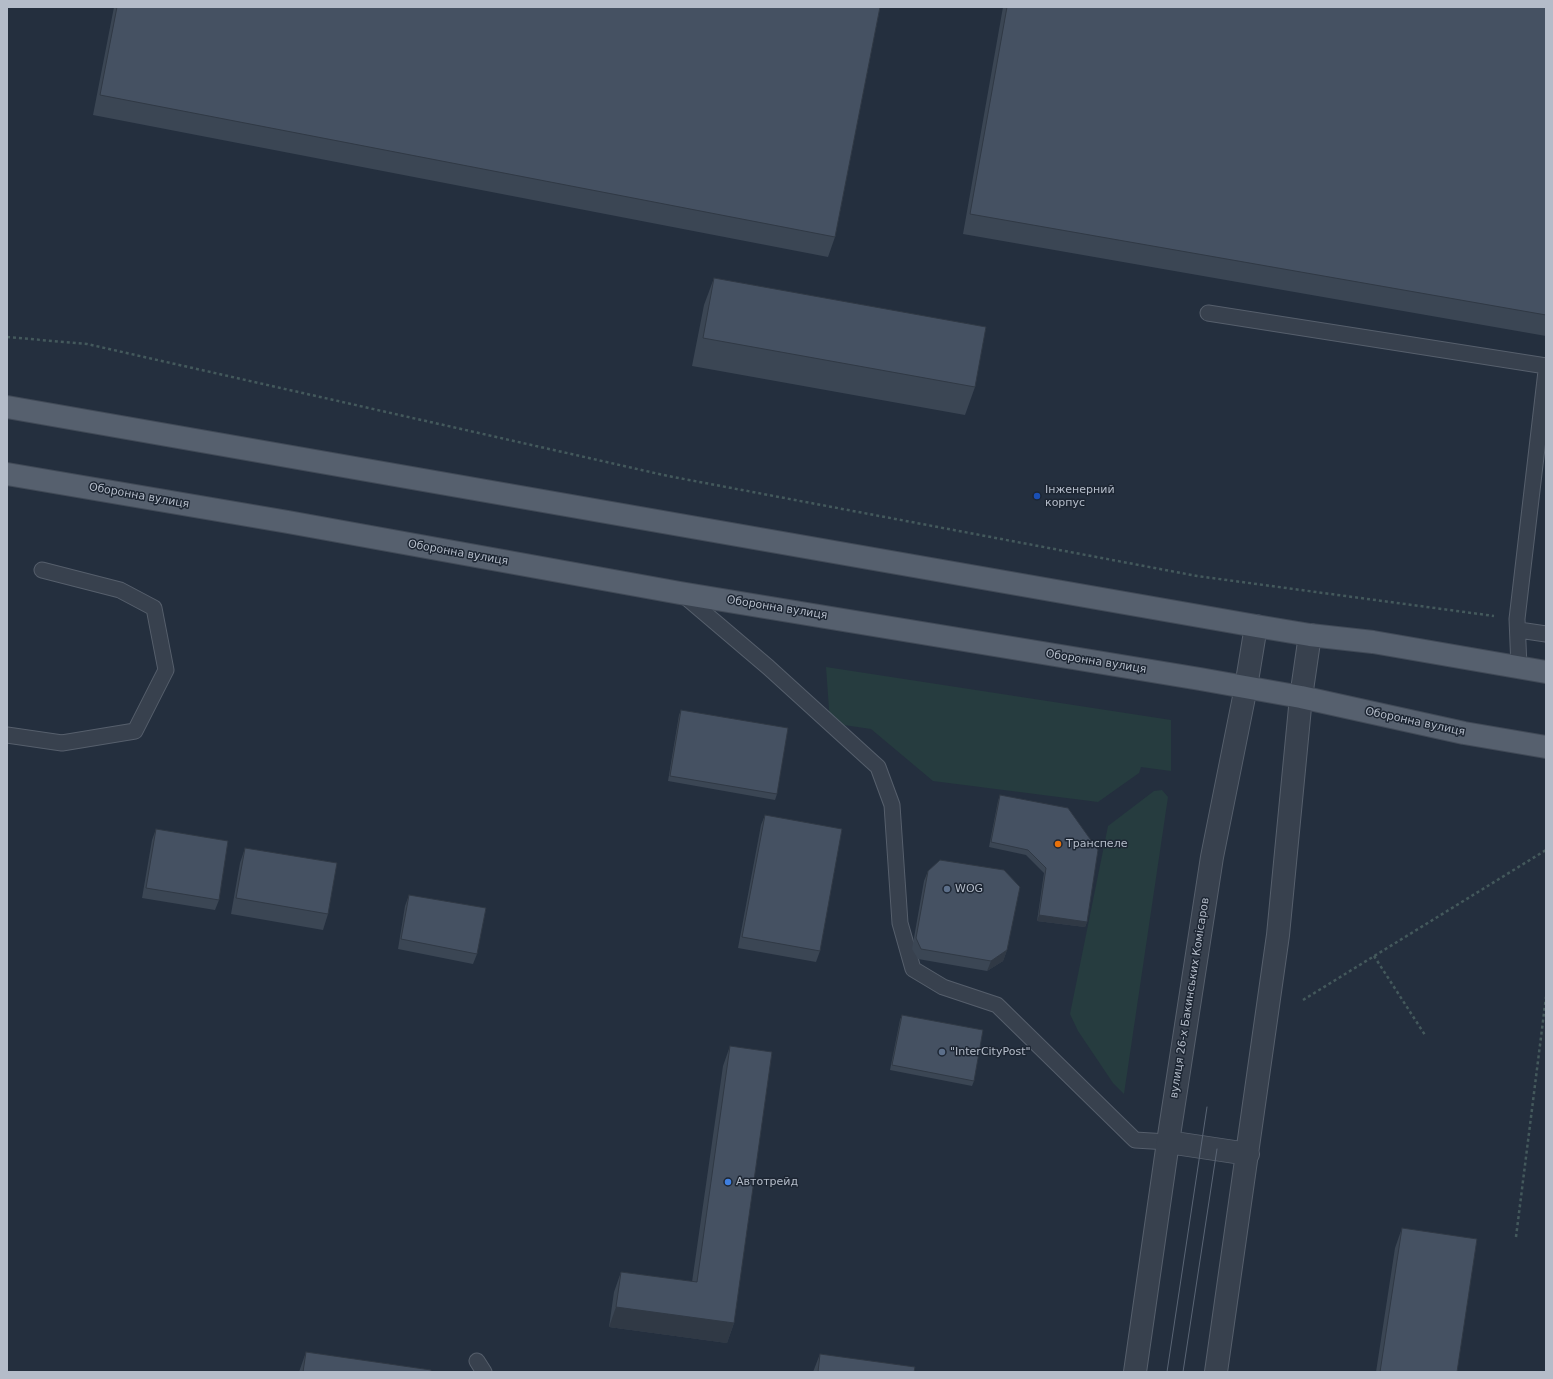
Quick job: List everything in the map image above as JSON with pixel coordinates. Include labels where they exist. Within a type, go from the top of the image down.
[{"type":"main road","points":[[7,407],[1256,626],[1310,635],[1373,642],[1546,672]]},
{"type":"main road","name":"Оборонна вулиця","points":[[7,474],[288,522],[680,593],[1246,687],[1300,697],[1464,733],[1546,746]]},
{"type":"street","name":"вулиця 26-х Бакинських Комісаров","points":[[1135,1372],[1168,1142],[1212,857],[1246,687],[1256,626]]},
{"type":"street","points":[[1216,1372],[1278,935],[1300,697],[1310,635]]},
{"type":"street","points":[[1168,1142],[1248,1154]]},
{"type":"lane","points":[[1208,313],[1546,366]]},
{"type":"lane","points":[[1519,667],[1518,624],[1546,371]]},
{"type":"lane","points":[[7,735],[62,743],[135,731],[166,670],[154,608],[120,590],[42,570]]},
{"type":"lane","points":[[680,593],[768,667],[878,767],[892,805],[900,924],[913,969],[943,987],[997,1006],[1135,1140],[1168,1142]]},
{"type":"lane","points":[[1518,624],[1546,634]]},
{"type":"path","points":[[7,337],[86,344],[668,476],[1197,576],[1518,624]]},
{"type":"path","points":[[1303,1000],[1546,850]]},
{"type":"path","points":[[1374,956],[1425,1035]]},
{"type":"path","points":[[1516,1237],[1546,997]]},
{"type":"green space","points":[[826,667],[1171,720],[1171,771],[1141,767],[1139,773],[1098,802],[933,781],[871,729],[830,723]]},
{"type":"green space","points":[[1162,790],[1168,797],[1124,1094],[1113,1083],[1078,1031],[1070,1014],[1108,826],[1154,791]]},
{"type":"building","points":[[117,7],[880,7],[835,237],[100,95]]},
{"type":"building","points":[[1007,7],[1546,7],[1546,315],[970,214]]},
{"type":"building","points":[[714,278],[986,327],[975,387],[703,338]]},
{"type":"building","points":[[681,710],[788,728],[777,794],[670,776]]},
{"type":"building","points":[[1000,795],[1068,808],[1098,850],[1087,922],[1039,915],[1046,868],[1028,850],[991,842]]},
{"type":"building","points":[[765,815],[842,829],[820,951],[742,937]]},
{"type":"building","points":[[156,829],[228,841],[219,900],[146,888]]},
{"type":"building","points":[[245,848],[337,863],[328,914],[236,898]]},
{"type":"building","points":[[940,860],[1004,870],[1020,887],[1007,950],[991,961],[921,949],[916,938],[928,871]]},
{"type":"building","points":[[409,895],[486,908],[477,954],[401,939]]},
{"type":"building","points":[[902,1015],[983,1030],[974,1081],[892,1065]]},
{"type":"building","name":"Автотрейд","points":[[730,1046],[772,1052],[734,1323],[616,1307],[621,1272],[697,1282]]},
{"type":"building","points":[[1402,1228],[1477,1239],[1457,1372],[1380,1372]]},
{"type":"building","points":[[306,1352],[431,1370],[431,1372],[303,1372]]},
{"type":"building","points":[[820,1354],[915,1367],[914,1372],[818,1372]]},
{"type":"tram line","points":[[1167,1372],[1207,1107]]},
{"type":"tram line","points":[[1183,1372],[1217,1149]]},
{"type":"place","name":"Інженерний корпус","points":[[1037,496]]},
{"type":"place","name":"Транспеле","points":[[1058,844]]},
{"type":"place","name":"WOG","points":[[947,889]]},
{"type":"place","name":"\"InterCityPost\"","points":[[942,1052]]},
{"type":"place","name":"Автотрейд","points":[[728,1182]]}]
